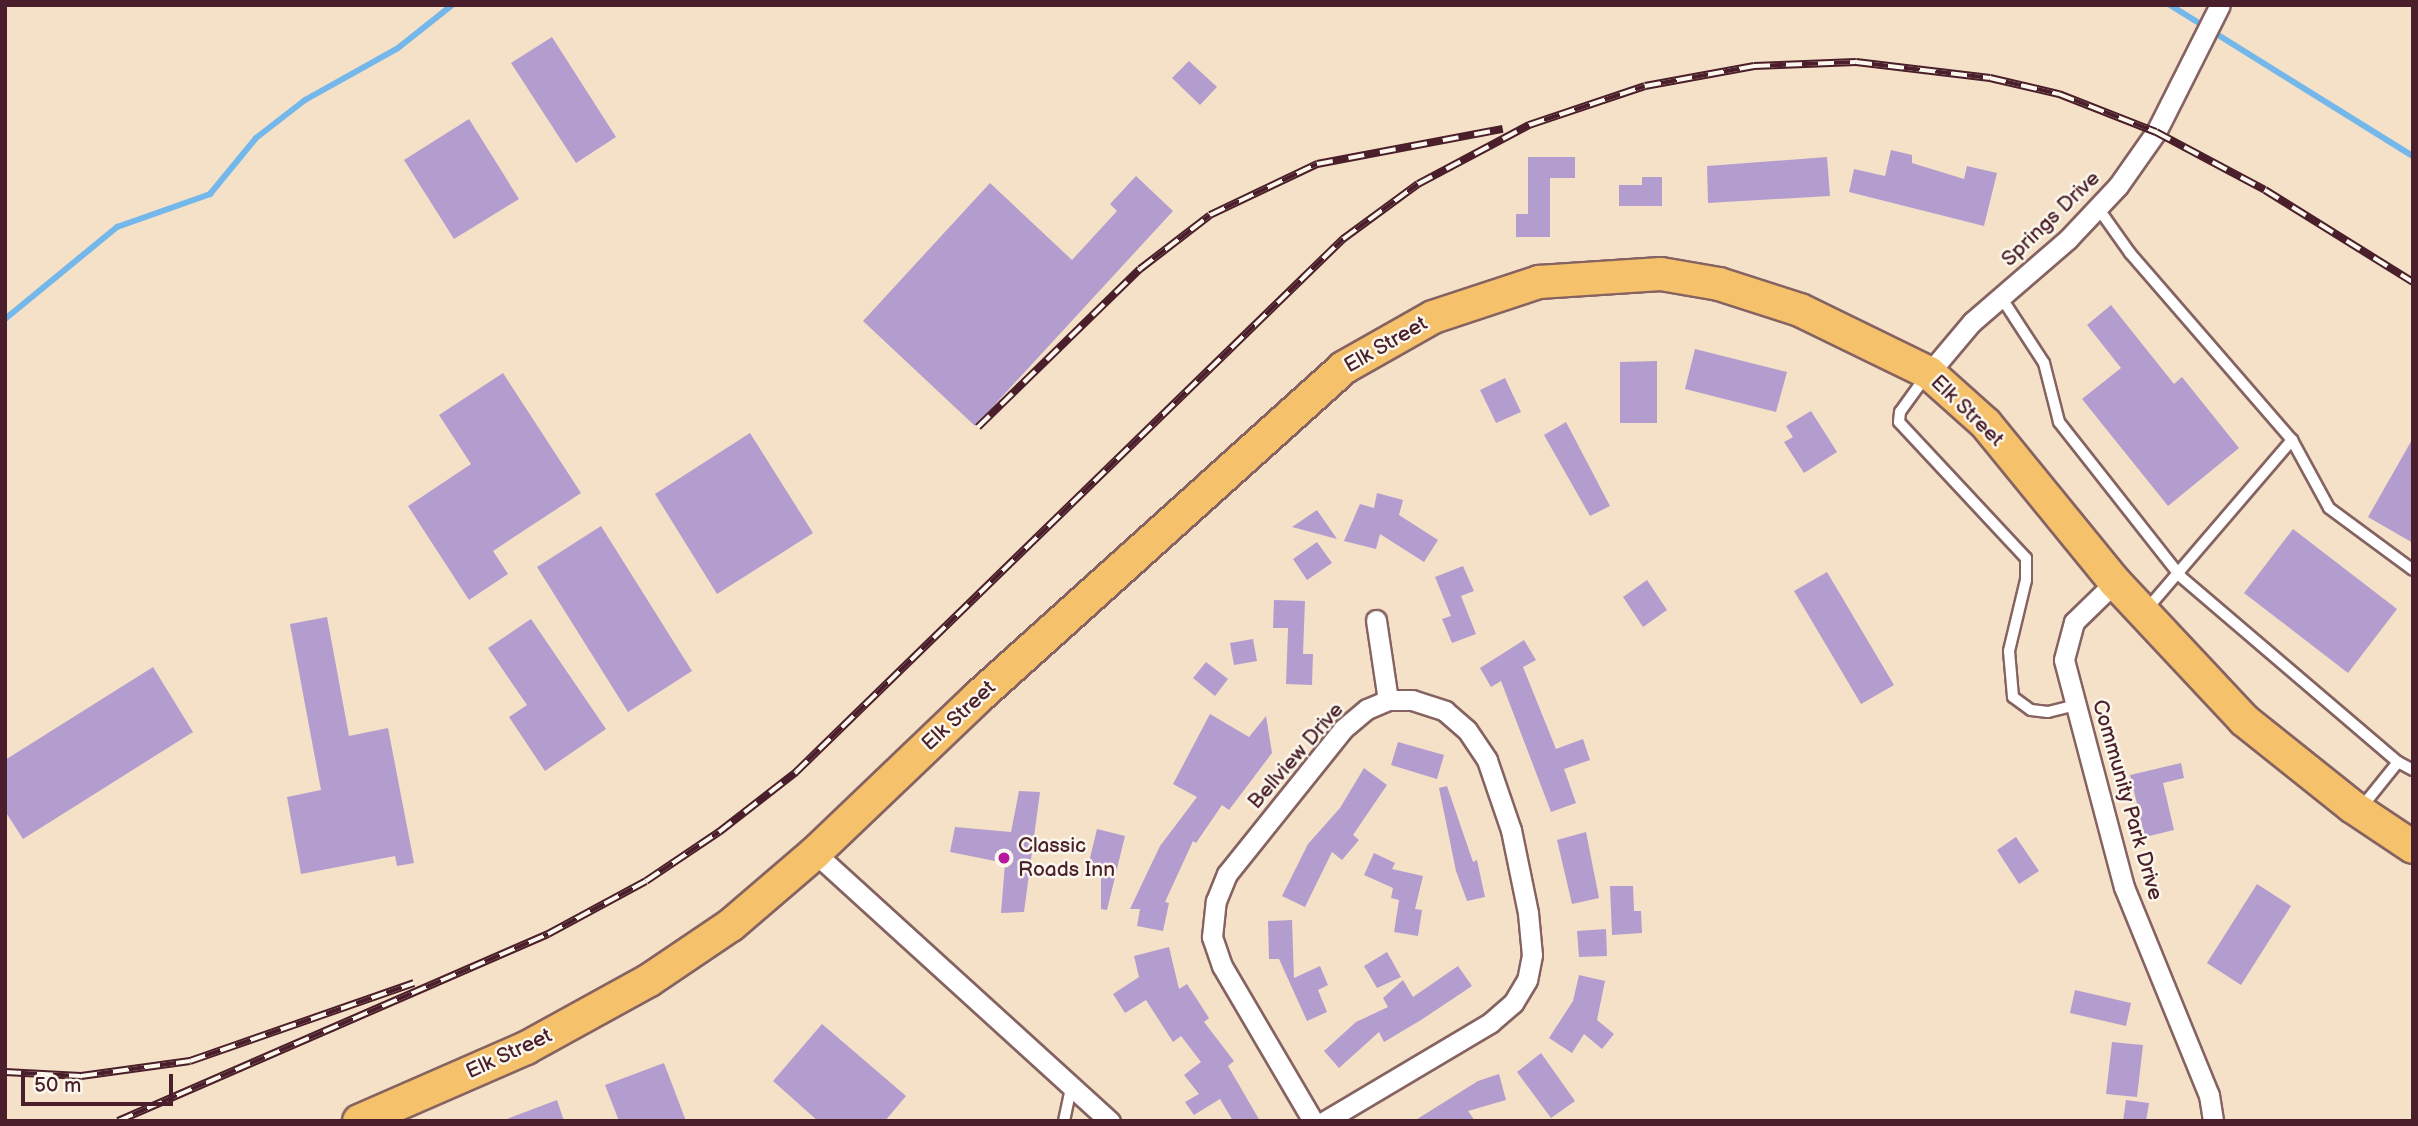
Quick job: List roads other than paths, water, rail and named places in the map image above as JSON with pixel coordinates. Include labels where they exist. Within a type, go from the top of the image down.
[{"type":"main road","name":"Elk Street","points":[[359,1121],[526,1048],[648,981],[731,925],[815,853],[977,698],[1343,368],[1433,317],[1539,282],[1661,274],[1719,284],[1800,310],[1929,373],[1986,424],[2115,582],[2244,720],[2359,811],[2413,847]]},
{"type":"street","name":"Springs Drive","points":[[1929,373],[1972,322],[2098,208],[2156,132],[2220,5]]},
{"type":"street","name":"Community Park Drive","points":[[2115,582],[2074,622],[2064,660],[2124,887],[2209,1095],[2213,1121]]},
{"type":"street","points":[[1325,1121],[1490,1023],[1520,992],[1532,955],[1511,830],[1487,760],[1467,730],[1446,711],[1412,700],[1388,700],[1376,620]]},
{"type":"street","name":"Bellview Drive","points":[[1313,1121],[1222,966],[1212,937],[1216,901],[1227,873],[1343,729],[1367,709],[1388,700]]},
{"type":"street","points":[[815,853],[899,925],[1111,1121]]},
{"type":"lane","points":[[2098,208],[2130,253],[2292,440],[2329,508],[2413,570]]},
{"type":"lane","points":[[2001,297],[2044,363],[2059,422],[2180,576],[2398,762],[2413,770]]},
{"type":"lane","points":[[1929,373],[1900,412],[1899,422],[2026,558],[2026,580],[2009,651],[2013,696],[2039,711],[2076,705]]},
{"type":"lane","points":[[2144,611],[2180,576],[2210,533],[2292,440]]},
{"type":"lane","points":[[2359,811],[2398,762]]},
{"type":"lane","points":[[1064,1121],[1071,1086]]},
{"type":"waterway","points":[[5,319],[117,227],[210,194],[256,138],[305,100],[398,48],[452,5]]},
{"type":"waterway","points":[[2170,5],[2413,156]]},
{"type":"railway","points":[[118,1121],[548,934],[646,881],[719,832],[796,772],[1343,239],[1418,184],[1529,125],[1645,86],[1754,66],[1856,62],[1990,78],[2059,94],[2156,132],[2265,190],[2413,282]]},
{"type":"railway","points":[[978,427],[1140,269],[1210,215],[1317,164],[1503,129]]},
{"type":"railway","points":[[5,1072],[81,1076],[190,1061],[414,983]]},
{"type":"place","name":"Classic Roads Inn","points":[[1004,858]]}]
